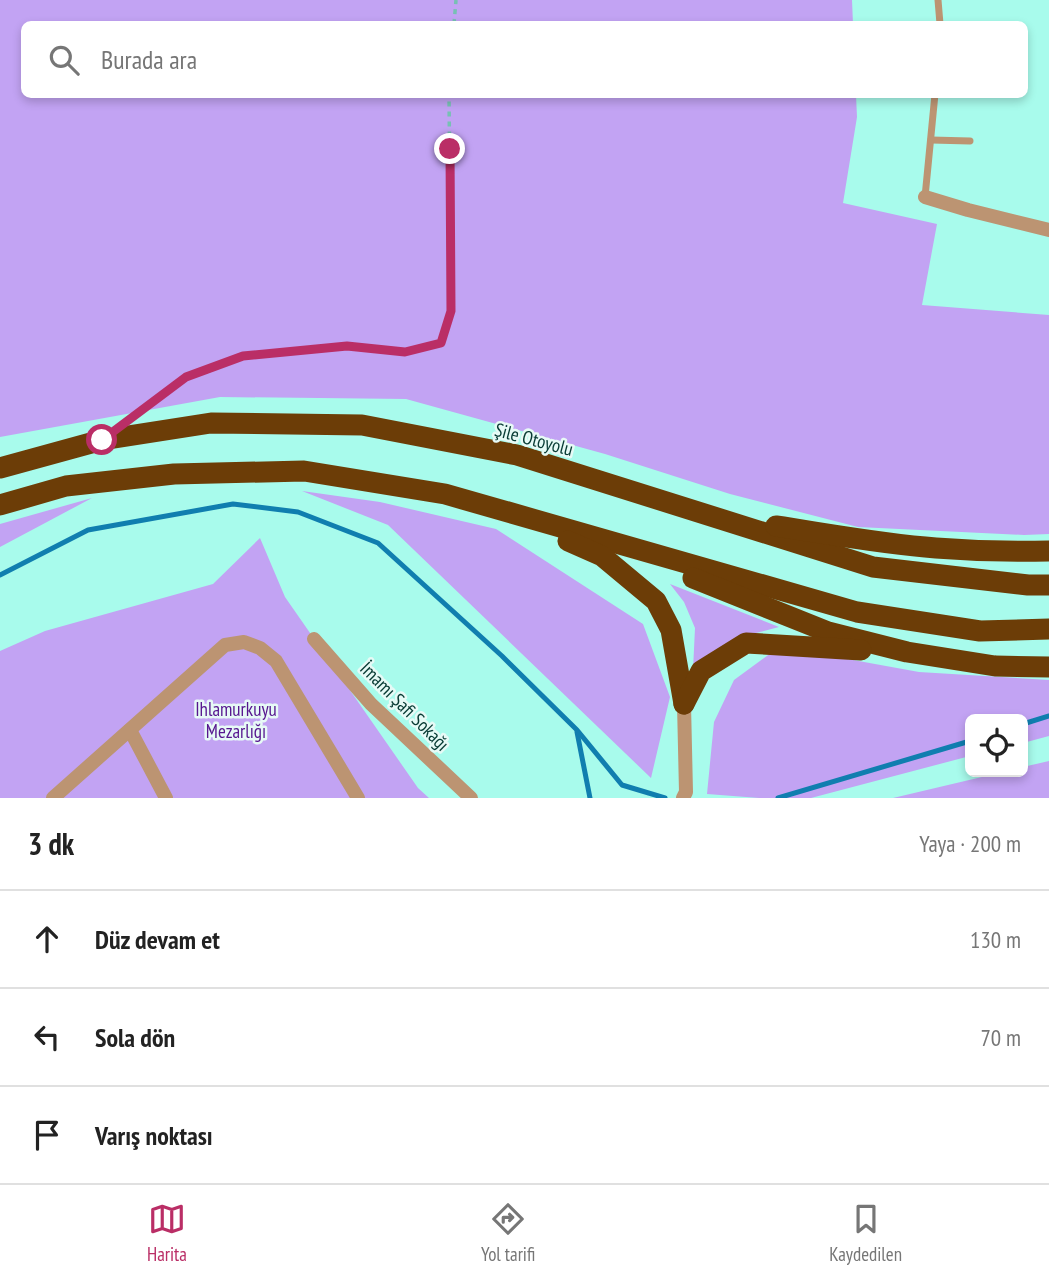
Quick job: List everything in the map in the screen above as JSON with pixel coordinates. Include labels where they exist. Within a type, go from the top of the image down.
[{"type":"highway","name":"Şile Otoyolu","points":[[0,468],[102,440],[211,423],[362,425],[517,455],[873,567],[1028,585],[1049,585]]},
{"type":"highway","points":[[0,505],[66,486],[174,474],[304,471],[445,494],[858,612],[980,631],[1049,629]]},
{"type":"highway","points":[[662,502],[766,524],[866,540],[935,548],[1007,552],[1049,551]]},
{"type":"highway","points":[[502,511],[602,556],[656,601],[671,630],[684,704]]},
{"type":"highway","points":[[625,546],[684,574],[828,632],[907,652],[995,666],[1049,667]]},
{"type":"highway","points":[[684,704],[701,671],[746,643],[907,652]]},
{"type":"street","points":[[925,197],[1049,230]]},
{"type":"street","name":"İmamı Şafi Sokağı","points":[[314,639],[371,704],[471,798]]},
{"type":"street","points":[[53,798],[225,645],[244,642],[260,648],[276,661],[358,798]]},
{"type":"street","points":[[684,704],[684,795]]},
{"type":"street","points":[[130,730],[166,798]]},
{"type":"lane","points":[[938,0],[940,21]]},
{"type":"lane","points":[[925,197],[935,98]]},
{"type":"lane","points":[[931,140],[970,141]]},
{"type":"path","points":[[454,21],[456,0]]},
{"type":"path","points":[[133,416],[186,377],[243,356],[347,346],[405,352],[441,343],[451,311],[449,98]]},
{"type":"green space","points":[[0,0],[852,0],[853,21],[21,21],[21,98],[856,98],[857,117],[843,203],[937,224],[922,305],[1049,315],[1049,534],[858,527],[730,494],[605,454],[406,399],[220,397],[0,437]]},
{"type":"green space","points":[[302,491],[380,502],[496,529],[643,624],[670,697],[651,778],[388,525]]},
{"type":"green space","points":[[92,498],[0,547],[0,524]]},
{"type":"green space","name":"Ihlamurkuyu Mezarlığı","points":[[260,538],[285,597],[418,788],[429,798],[0,798],[0,651],[45,631],[213,584]]},
{"type":"green space","points":[[670,584],[779,627],[752,634],[692,691],[695,628],[684,602]]},
{"type":"green space","points":[[809,652],[919,672],[1049,680],[1049,736],[1028,742],[1028,714],[965,714],[965,757],[811,798],[707,794],[714,722],[734,680],[771,653]]},
{"type":"green space","points":[[1049,761],[1049,798],[893,798],[982,777],[1028,777],[1028,766]]},
{"type":"waterway","points":[[0,575],[88,530],[233,504],[298,512],[378,543],[502,656],[577,730],[622,785],[665,798]]},
{"type":"waterway","points":[[1028,722],[1049,716]]},
{"type":"waterway","points":[[577,732],[590,798]]},
{"type":"waterway","points":[[778,798],[965,742]]},
{"type":"route","points":[[102,440],[186,377],[243,356],[347,346],[405,352],[441,343],[451,311],[450,149]]}]
